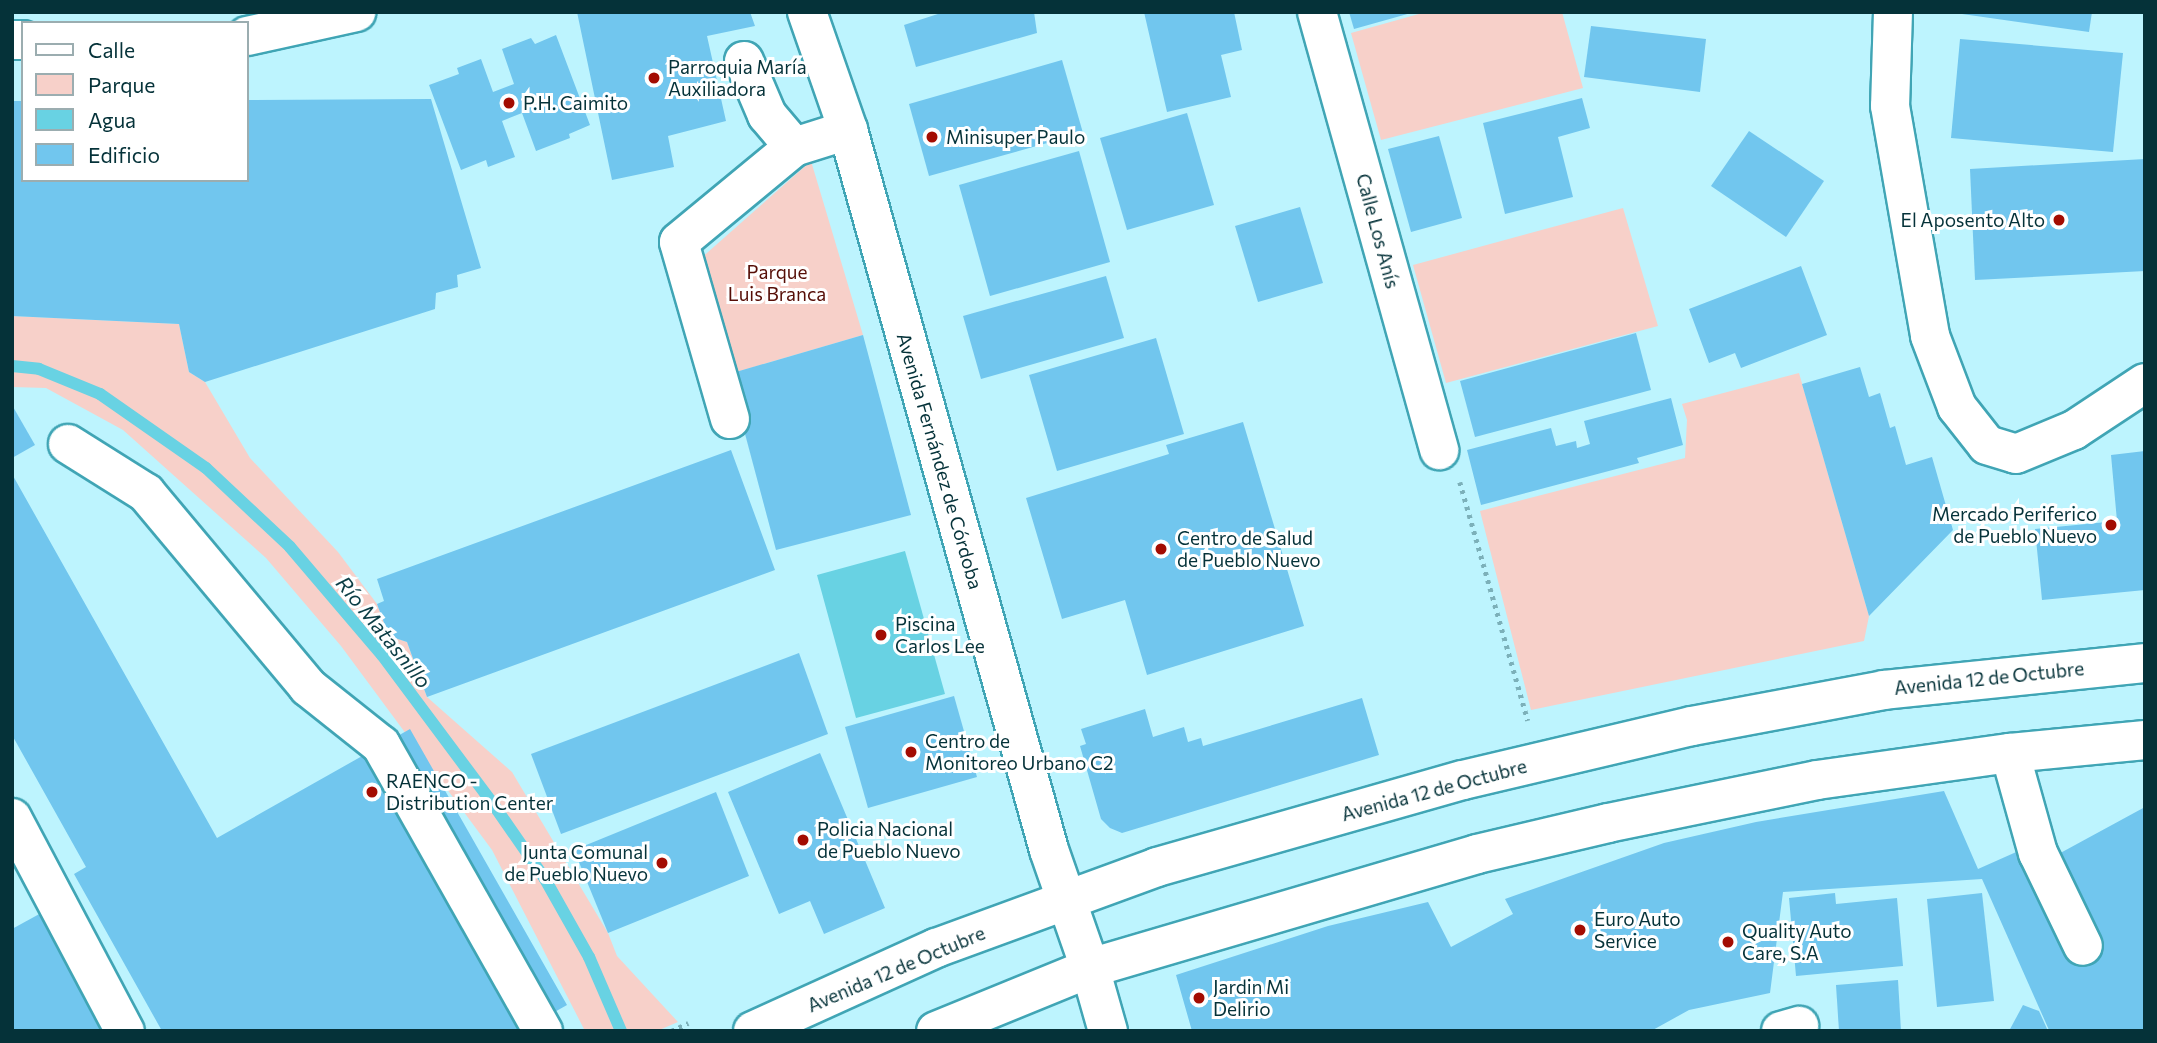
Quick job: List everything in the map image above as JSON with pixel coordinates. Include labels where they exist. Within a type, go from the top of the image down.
[{"type":"main road","points":[[248,36],[356,12]]},
{"type":"main road","name":"Avenida Fernández de Córdoba","points":[[807,12],[848,130],[1066,902],[1090,968],[1108,1031]]},
{"type":"main road","name":"Calle Los Anís","points":[[1317,12],[1438,450]]},
{"type":"main road","points":[[1893,12],[1890,106],[1930,336],[1958,407],[1987,445],[2017,454],[2074,430],[2145,383]]},
{"type":"main road","points":[[744,61],[767,115],[794,147]]},
{"type":"main road","points":[[730,419],[679,242],[794,147],[848,130]]},
{"type":"main road","points":[[68,444],[146,493],[309,687],[381,745],[543,1031]]},
{"type":"main road","name":"Avenida 12 de Octubre","points":[[753,1031],[936,948],[1157,867],[1463,780],[1692,726],[1884,690],[2145,663]]},
{"type":"main road","points":[[936,1031],[1090,968],[1477,854],[1608,823],[1816,780],[2010,753],[2145,740]]},
{"type":"main road","points":[[2010,753],[2038,853],[2083,946]]},
{"type":"main road","points":[[12,818],[125,1031]]},
{"type":"path","points":[[1438,450],[1456,469],[1528,720]]},
{"type":"path","points":[[670,1031],[688,1023]]},
{"type":"green space","points":[[1426,12],[1562,12],[1583,88],[1381,140],[1351,33]]},
{"type":"green space","name":"Parque Luis Branca","points":[[811,161],[863,335],[733,373],[699,260]]},
{"type":"green space","points":[[1623,208],[1658,326],[1446,383],[1413,265]]},
{"type":"green space","points":[[12,316],[179,324],[189,372],[205,382],[250,458],[338,552],[377,604],[389,636],[407,642],[427,697],[512,772],[608,933],[617,956],[678,1022],[657,1031],[585,1031],[492,850],[341,646],[266,558],[123,430],[46,388],[12,387]]},
{"type":"green space","points":[[1799,373],[1869,616],[1864,641],[1531,710],[1480,511],[1685,458],[1687,420],[1682,404]]},
{"type":"water","name":"Piscina Carlos Lee","points":[[905,551],[945,694],[856,718],[817,575]]},
{"type":"building","name":"Parroquia María Auxiliadora","points":[[577,12],[750,12],[755,26],[707,36],[726,121],[668,136],[674,167],[612,180]]},
{"type":"building","points":[[944,12],[1034,12],[1037,33],[916,67],[904,25]]},
{"type":"building","points":[[1144,12],[1234,12],[1242,50],[1221,55],[1231,97],[1167,112]]},
{"type":"building","points":[[1349,12],[1411,12],[1411,13],[1354,29]]},
{"type":"building","points":[[1948,12],[2092,12],[2089,32]]},
{"type":"building","points":[[1591,26],[1706,39],[1700,92],[1584,77]]},
{"type":"building","name":"P.H. Caimito","points":[[556,35],[590,125],[569,134],[570,138],[536,151],[522,113],[502,121],[515,157],[488,167],[486,160],[461,170],[429,85],[459,74],[457,68],[481,59],[493,92],[514,84],[502,49],[531,38],[535,44]]},
{"type":"building","points":[[1960,39],[2123,53],[2113,152],[1951,138]]},
{"type":"building","points":[[1062,60],[1083,133],[929,176],[909,104]]},
{"type":"building","points":[[1582,98],[1590,128],[1558,137],[1573,197],[1505,214],[1483,123]]},
{"type":"building","points":[[431,99],[481,268],[457,275],[458,287],[436,293],[435,309],[205,382],[189,372],[179,324],[12,316],[12,101],[21,101],[21,182],[248,182],[248,100]]},
{"type":"building","points":[[1187,113],[1214,205],[1127,230],[1100,138]]},
{"type":"building","points":[[1749,131],[1824,181],[1786,237],[1711,186]]},
{"type":"building","points":[[1439,136],[1462,218],[1411,232],[1388,149]]},
{"type":"building","points":[[1079,151],[1110,262],[990,296],[959,185]]},
{"type":"building","name":"El Aposento Alto","points":[[2145,159],[2145,271],[1975,280],[1970,169]]},
{"type":"building","points":[[1300,207],[1323,283],[1258,302],[1235,226]]},
{"type":"building","points":[[1801,266],[1827,335],[1741,368],[1735,353],[1709,363],[1689,309]]},
{"type":"building","points":[[1106,276],[1124,338],[981,379],[963,316]]},
{"type":"building","points":[[1636,333],[1651,390],[1475,437],[1460,381]]},
{"type":"building","points":[[863,335],[911,515],[776,550],[729,374]]},
{"type":"building","points":[[1156,338],[1184,434],[1057,471],[1029,375]]},
{"type":"building","points":[[1860,367],[1869,397],[1880,393],[1890,428],[1895,426],[1906,465],[1932,457],[1953,530],[1869,616],[1802,384]]},
{"type":"building","points":[[1671,398],[1683,445],[1637,458],[1639,463],[1481,505],[1467,450],[1551,428],[1556,446],[1576,441],[1577,448],[1590,444],[1584,421]]},
{"type":"building","points":[[12,405],[35,445],[12,458]]},
{"type":"building","name":"Centro de Salud de Pueblo Nuevo","points":[[1243,422],[1304,626],[1147,675],[1125,600],[1062,619],[1026,498],[1169,454],[1166,445]]},
{"type":"building","points":[[731,450],[775,570],[427,697],[407,642],[389,636],[377,604],[384,601],[377,579]]},
{"type":"building","name":"Mercado Periferico de Pueblo Nuevo","points":[[2145,451],[2145,590],[2042,600],[2035,529],[2117,521],[2111,455]]},
{"type":"building","name":"RAENCO - Distribution Center","points":[[12,474],[217,838],[410,729],[567,1005],[521,1031],[162,1031],[74,874],[86,867],[12,735]]},
{"type":"building","points":[[799,653],[828,734],[561,834],[531,754]]},
{"type":"building","name":"Centro de Monitoreo Urbano C2","points":[[954,696],[977,777],[868,808],[845,727]]},
{"type":"building","points":[[1362,698],[1379,755],[1122,833],[1110,828],[1101,819],[1080,746],[1086,744],[1081,729],[1145,709],[1153,737],[1184,727],[1188,742],[1201,738],[1203,746]]},
{"type":"building","name":"Policia Nacional de Pueblo Nuevo","points":[[820,753],[885,908],[824,934],[810,901],[779,914],[728,792]]},
{"type":"building","points":[[1944,791],[1978,869],[2023,849],[2075,963],[2102,948],[2053,857],[2145,807],[2145,1031],[2049,1030],[1982,879],[1783,892],[1770,993],[1689,1010],[1651,1031],[1192,1031],[1176,975],[1328,926],[1428,902],[1451,947],[1513,914],[1505,899],[1664,843],[1756,822]]},
{"type":"building","name":"Junta Comunal de Pueblo Nuevo","points":[[716,792],[749,876],[608,933],[574,850]]},
{"type":"building","points":[[1835,893],[1836,904],[1897,898],[1903,966],[1796,976],[1789,898]]},
{"type":"building","points":[[1982,893],[1994,1001],[1937,1007],[1927,899]]},
{"type":"building","points":[[43,912],[110,1031],[12,1031],[12,929]]},
{"type":"building","points":[[1898,980],[1901,1031],[1839,1031],[1836,985]]},
{"type":"building","points":[[2023,1005],[2039,1011],[2048,1031],[2009,1031]]},
{"type":"waterway","name":"Río Matasnillo","points":[[12,366],[39,369],[100,394],[206,468],[290,547],[382,655],[491,801],[545,879],[589,957],[621,1031]]},
{"type":"place","name":"Parroquia María Auxiliadora","points":[[654,78]]},
{"type":"place","name":"P.H. Caimito","points":[[509,103]]},
{"type":"place","name":"Minisuper Paulo","points":[[932,137]]},
{"type":"place","name":"El Aposento Alto","points":[[2059,220]]},
{"type":"place","name":"Mercado Periferico de Pueblo Nuevo","points":[[2111,525]]},
{"type":"place","name":"Centro de Salud de Pueblo Nuevo","points":[[1161,549]]},
{"type":"place","name":"Piscina Carlos Lee","points":[[881,635]]},
{"type":"place","name":"Centro de Monitoreo Urbano C2","points":[[911,752]]},
{"type":"place","name":"RAENCO - Distribution Center","points":[[372,792]]},
{"type":"place","name":"Policia Nacional de Pueblo Nuevo","points":[[803,840]]},
{"type":"place","name":"Junta Comunal de Pueblo Nuevo","points":[[662,863]]},
{"type":"place","name":"Euro Auto Service","points":[[1580,930]]},
{"type":"place","name":"Quality Auto Care, S.A","points":[[1728,942]]},
{"type":"place","name":"Jardin Mi Delirio","points":[[1199,998]]}]
